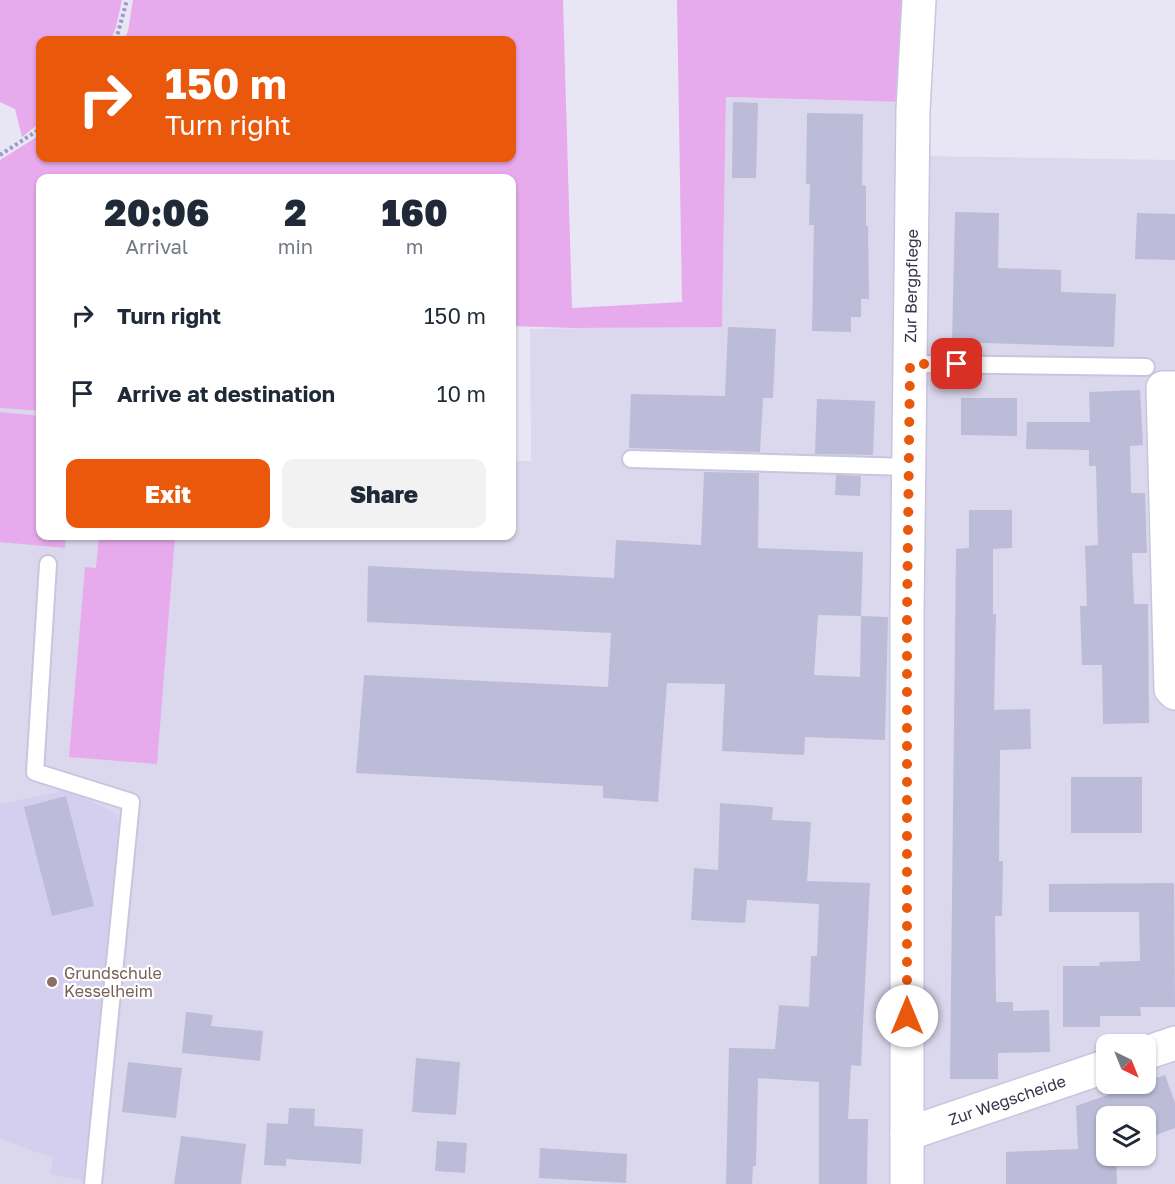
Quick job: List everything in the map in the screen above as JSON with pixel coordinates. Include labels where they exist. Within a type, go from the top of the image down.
[{"type":"street","name":"Zur Bergpflege","points":[[907,1184],[907,614],[913,110],[919,0]]},
{"type":"street","points":[[1175,388],[1163,388],[1171,689],[1175,693]]},
{"type":"street","points":[[1156,1050],[1175,1043]]},
{"type":"street","name":"Zur Wegscheide","points":[[907,1134],[1096,1070]]},
{"type":"lane","points":[[910,364],[1146,367]]},
{"type":"lane","points":[[631,459],[909,467]]},
{"type":"lane","points":[[48,564],[35,772],[131,802],[93,1184]]},
{"type":"path","points":[[117,36],[127,0]]},
{"type":"path","points":[[0,156],[36,132]]},
{"type":"shaded area","points":[[0,0],[122,0],[113,36],[36,36],[36,126],[22,137],[15,109],[0,102]]},
{"type":"shaded area","points":[[133,0],[563,0],[572,308],[682,302],[677,0],[903,0],[900,102],[726,97],[722,327],[516,326],[516,174],[36,174],[36,411],[0,408],[0,160],[36,138],[36,162],[516,162],[516,36],[126,36]]},
{"type":"shaded area","points":[[726,97],[924,103],[923,156],[1175,160],[1175,1184],[0,1184],[0,408],[36,411],[36,540],[516,540],[516,461],[531,461],[530,329],[722,326]]},
{"type":"shaded area","points":[[0,412],[36,416],[36,540],[66,540],[65,548],[0,542]]},
{"type":"shaded area","points":[[99,540],[175,540],[157,764],[69,757],[85,567],[96,568]]},
{"type":"shaded area","name":"Grundschule Kesselheim","points":[[67,790],[112,811],[120,824],[84,1181],[50,1174],[53,1158],[0,1139],[0,804]]},
{"type":"building","points":[[733,102],[758,103],[756,178],[732,178]]},
{"type":"building","points":[[807,113],[863,114],[862,185],[866,186],[869,299],[861,299],[861,317],[851,317],[851,332],[812,331],[814,225],[809,225],[810,184],[806,184]]},
{"type":"building","points":[[955,212],[999,213],[998,268],[1061,270],[1061,292],[1116,294],[1114,347],[952,342]]},
{"type":"building","points":[[1137,213],[1175,214],[1175,260],[1135,259]]},
{"type":"building","points":[[728,327],[776,329],[773,398],[763,398],[760,452],[629,448],[631,394],[725,396]]},
{"type":"building","points":[[1140,390],[1143,445],[1130,446],[1131,493],[1145,493],[1147,553],[1132,553],[1134,604],[1148,604],[1149,723],[1103,724],[1102,665],[1082,665],[1080,606],[1087,606],[1085,546],[1098,545],[1096,466],[1089,466],[1089,450],[1026,449],[1027,422],[1090,422],[1089,392]]},
{"type":"building","points":[[961,398],[1017,398],[1017,436],[961,435]]},
{"type":"building","points":[[817,399],[875,401],[873,455],[815,454]]},
{"type":"building","points":[[704,472],[759,473],[758,548],[863,552],[861,616],[888,617],[885,740],[805,737],[804,755],[722,751],[725,684],[667,683],[658,802],[603,798],[603,786],[356,773],[364,675],[608,687],[611,633],[367,622],[368,566],[614,578],[616,540],[701,545]],"holes":[[[818,615],[861,616],[860,677],[814,675]]]},
{"type":"building","points":[[836,475],[861,476],[860,496],[835,495]]},
{"type":"building","points":[[969,510],[1012,510],[1012,548],[993,549],[993,614],[996,614],[994,710],[1030,709],[1031,749],[1000,750],[999,861],[1003,861],[1002,916],[995,916],[996,1002],[1013,1002],[1013,1011],[1049,1010],[1050,1052],[998,1053],[998,1079],[950,1079],[956,549],[969,548]]},
{"type":"building","points":[[1071,777],[1142,777],[1142,833],[1071,833]]},
{"type":"building","points":[[66,796],[94,906],[52,916],[24,807]]},
{"type":"building","points":[[720,803],[773,807],[772,820],[811,822],[807,881],[870,883],[861,1066],[851,1065],[848,1119],[868,1119],[867,1184],[819,1184],[819,1082],[758,1078],[756,1166],[753,1166],[752,1184],[726,1184],[729,1048],[775,1049],[779,1005],[809,1007],[811,956],[817,956],[819,904],[747,900],[745,923],[691,920],[694,868],[718,870]]},
{"type":"building","points":[[1174,883],[1175,1007],[1140,1007],[1141,1016],[1100,1016],[1100,1027],[1063,1027],[1063,966],[1099,966],[1100,962],[1140,961],[1139,912],[1049,912],[1049,884]]},
{"type":"building","points":[[186,1012],[213,1015],[211,1026],[263,1031],[260,1061],[182,1053]]},
{"type":"building","points":[[416,1058],[460,1062],[456,1115],[412,1112]]},
{"type":"building","points":[[128,1062],[182,1068],[176,1118],[122,1112]]},
{"type":"building","points":[[1165,1075],[1175,1103],[1175,1128],[1156,1135],[1156,1106],[1096,1106],[1096,1166],[1116,1166],[1117,1184],[1006,1184],[1006,1152],[1078,1149],[1076,1106],[1110,1094],[1156,1094],[1156,1078]]},
{"type":"building","points":[[289,1108],[315,1109],[314,1126],[363,1129],[361,1164],[286,1159],[286,1166],[264,1165],[267,1123],[288,1124]]},
{"type":"building","points":[[181,1136],[246,1144],[241,1184],[174,1184]]},
{"type":"building","points":[[437,1141],[467,1143],[465,1173],[435,1171]]},
{"type":"building","points":[[540,1148],[627,1154],[626,1183],[539,1178]]},
{"type":"place","name":"Grundschule Kesselheim","points":[[52,982]]},
{"type":"route","points":[[907,1016],[907,614],[910,364],[957,364]]}]
